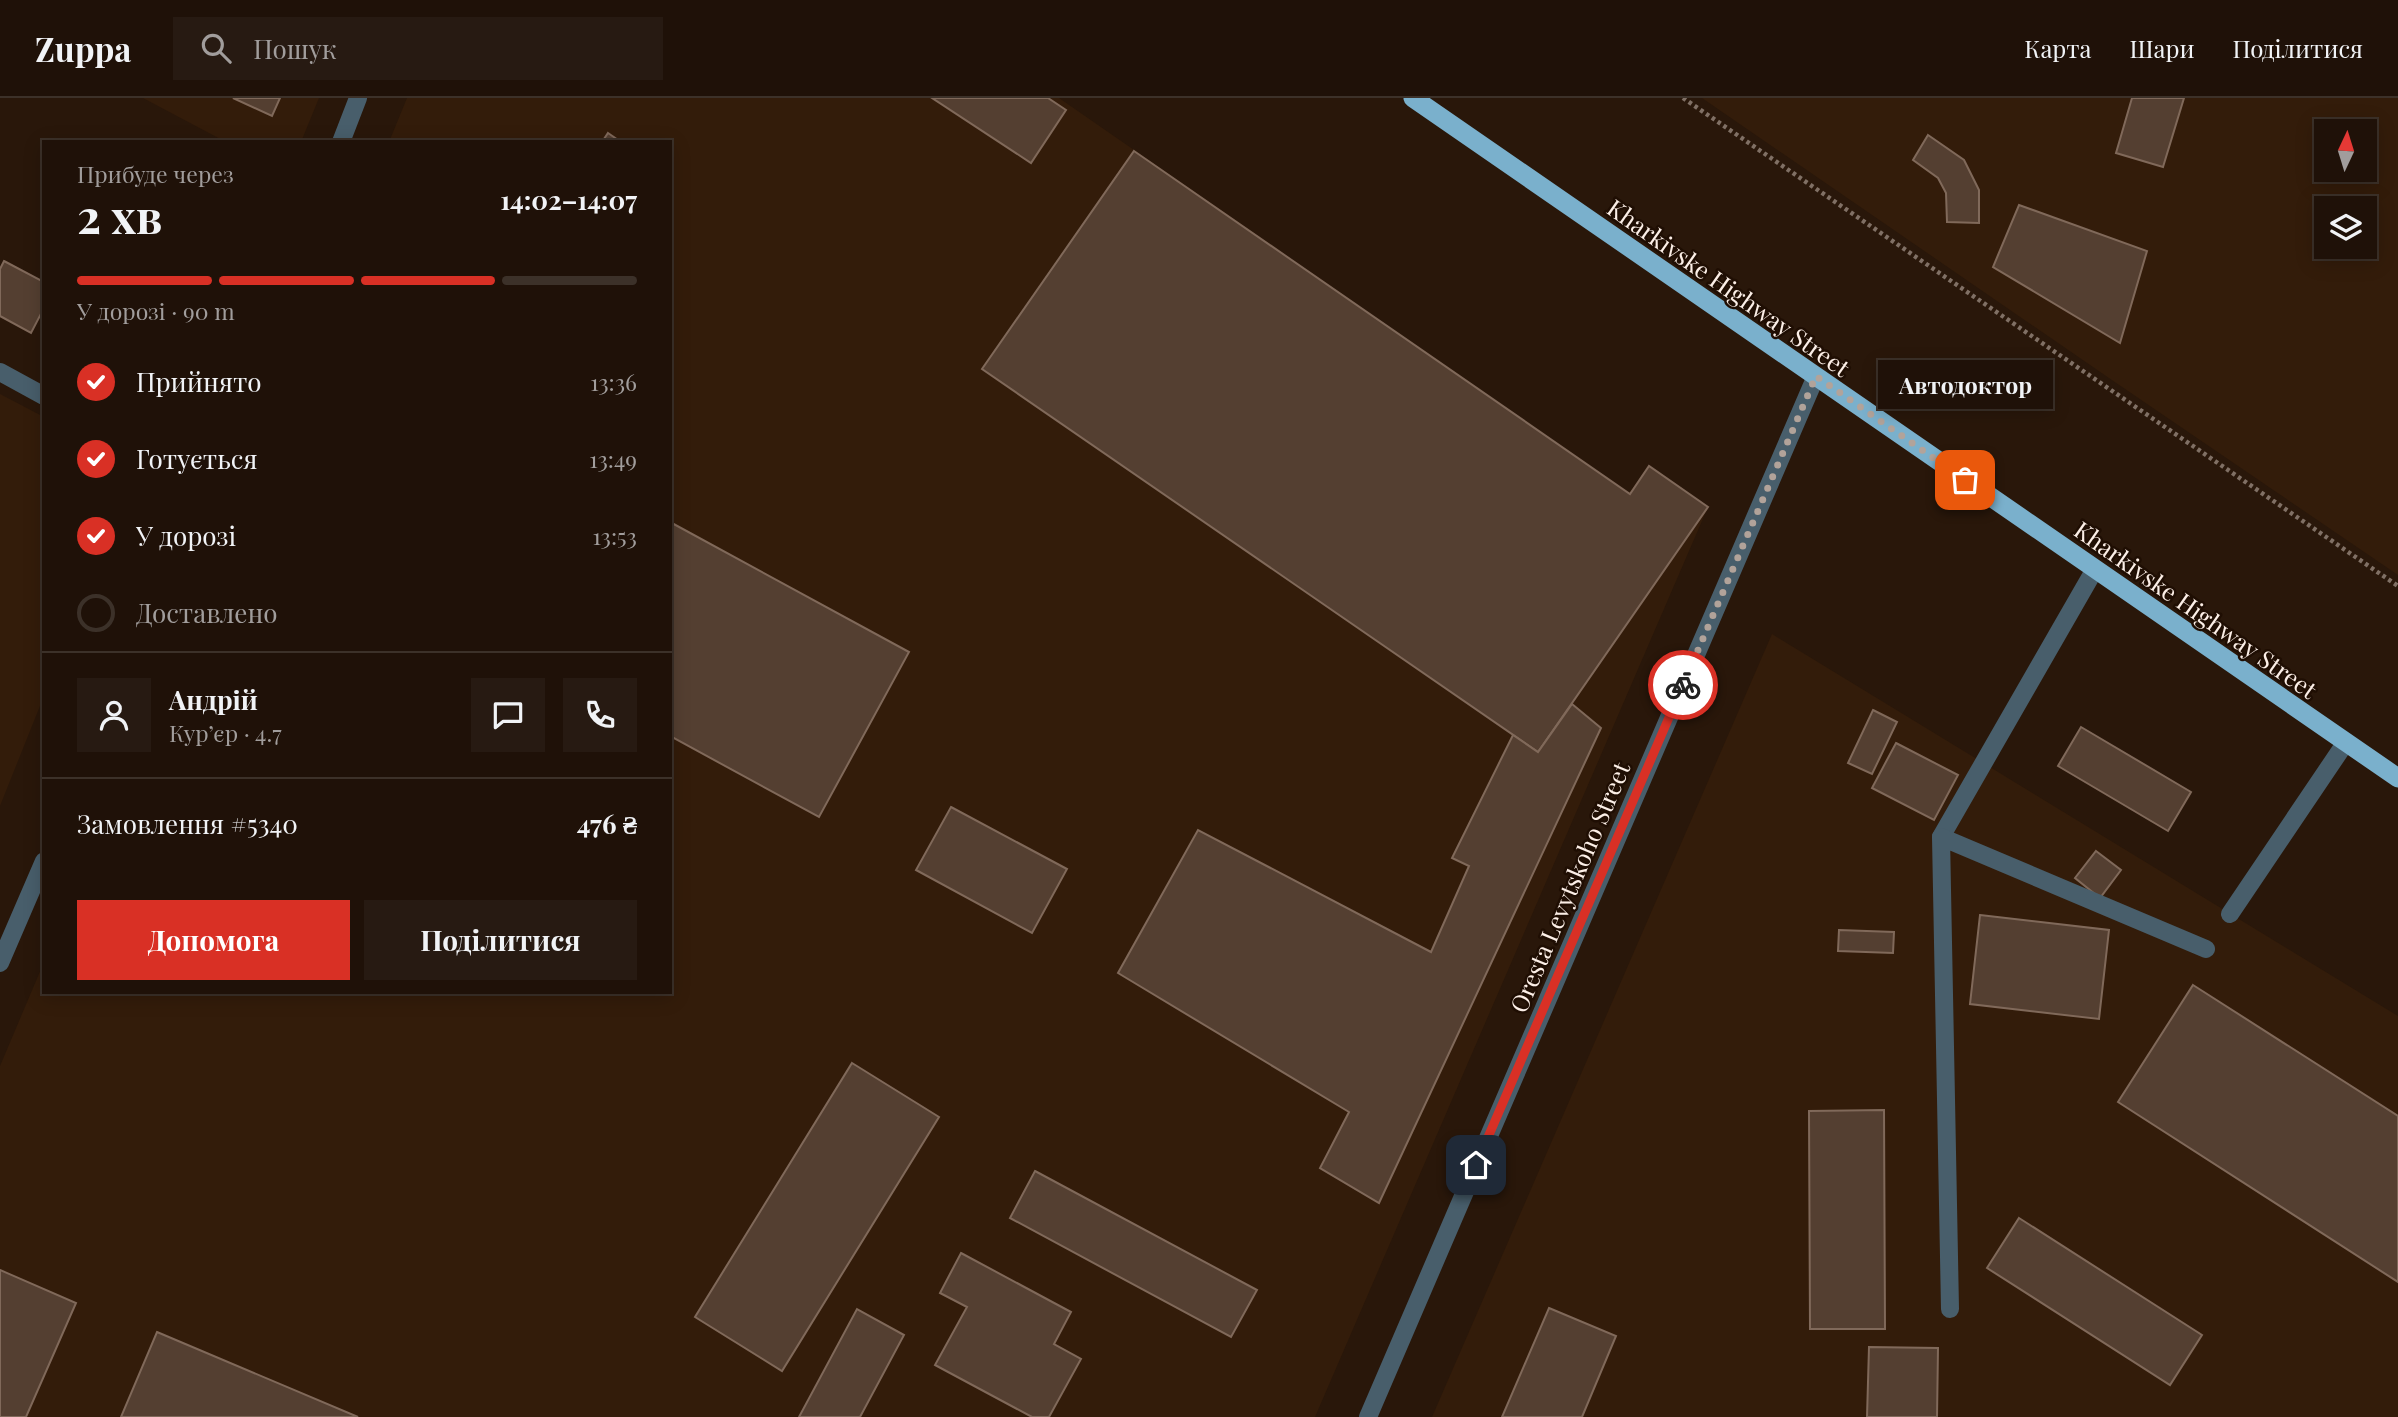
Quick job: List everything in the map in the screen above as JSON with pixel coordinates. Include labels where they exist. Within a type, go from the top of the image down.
[{"type":"highway","name":"Kharkivske Highway Street","points":[[1413,98],[2398,778]]},
{"type":"street","points":[[342,140],[358,98]]},
{"type":"street","points":[[0,372],[42,395]]},
{"type":"street","name":"Oresta Levytskoho Street","points":[[1368,1417],[1816,376]]},
{"type":"street","points":[[1950,1309],[1941,837],[2095,569]]},
{"type":"street","points":[[2230,914],[2346,742]]},
{"type":"street","points":[[1941,837],[2206,949]]},
{"type":"street","points":[[0,963],[42,866]]},
{"type":"path","points":[[1683,98],[2398,586]]},
{"type":"shaded area","points":[[143,98],[319,98],[302,140],[222,140]]},
{"type":"shaded area","points":[[407,98],[1059,98],[1629,493],[1649,466],[1708,507],[1315,1417],[0,1417],[0,1066],[42,967],[42,994],[672,994],[672,140],[390,140]]},
{"type":"shaded area","points":[[1702,98],[2398,98],[2398,575],[2109,378]]},
{"type":"shaded area","points":[[0,394],[42,416],[42,701],[0,806]]},
{"type":"shaded area","points":[[1772,634],[2398,1016],[2398,1417],[1432,1417]]},
{"type":"building","points":[[233,98],[280,98],[272,116]]},
{"type":"building","points":[[932,98],[1048,98],[1066,110],[1031,163]]},
{"type":"building","points":[[2132,98],[2184,98],[2163,167],[2116,153]]},
{"type":"building","points":[[608,133],[618,140],[603,140]]},
{"type":"building","points":[[1928,135],[1964,160],[1979,190],[1979,223],[1947,222],[1946,193],[1938,178],[1913,160]]},
{"type":"building","points":[[1134,151],[1630,494],[1649,466],[1708,507],[1538,752],[982,369]]},
{"type":"building","points":[[2019,205],[2147,251],[2120,343],[1993,267]]},
{"type":"building","points":[[4,261],[42,281],[42,312],[31,333],[0,316],[0,269]]},
{"type":"building","points":[[672,523],[909,652],[819,817],[672,737]]},
{"type":"building","points":[[1572,704],[1601,728],[1379,1203],[1320,1168],[1349,1112],[1118,973],[1198,830],[1431,952],[1469,866],[1452,858],[1513,735],[1538,752]]},
{"type":"building","points":[[1873,710],[1897,722],[1872,774],[1848,763]]},
{"type":"building","points":[[2081,727],[2191,792],[2168,831],[2058,766]]},
{"type":"building","points":[[1896,743],[1958,775],[1934,820],[1872,788]]},
{"type":"building","points":[[951,807],[1067,869],[1032,933],[916,870]]},
{"type":"building","points":[[2096,851],[2121,870],[2100,898],[2075,878]]},
{"type":"building","points":[[1980,915],[2109,930],[2099,1019],[1970,1004]]},
{"type":"building","points":[[1839,930],[1894,932],[1893,953],[1838,951]]},
{"type":"building","points":[[2193,985],[2398,1116],[2398,1282],[2118,1102]]},
{"type":"building","points":[[852,1063],[939,1117],[782,1371],[695,1317]]},
{"type":"building","points":[[1884,1110],[1885,1329],[1810,1329],[1809,1111]]},
{"type":"building","points":[[1035,1171],[1257,1290],[1231,1337],[1010,1218]]},
{"type":"building","points":[[2019,1218],[2202,1335],[2170,1385],[1987,1268]]},
{"type":"building","points":[[961,1253],[1071,1312],[1054,1344],[1081,1359],[1049,1417],[1032,1417],[935,1365],[967,1307],[940,1293]]},
{"type":"building","points":[[0,1270],[76,1303],[26,1417],[0,1417]]},
{"type":"building","points":[[1549,1308],[1616,1336],[1582,1417],[1502,1417]]},
{"type":"building","points":[[857,1309],[904,1335],[860,1417],[799,1417]]},
{"type":"building","points":[[157,1332],[358,1417],[121,1417]]},
{"type":"building","points":[[1869,1347],[1938,1348],[1937,1417],[1867,1417]]},
{"type":"way so far","points":[[1683,685],[1816,376],[1965,480]]},
{"type":"place","name":"Автодоктор","points":[[1965,480]]},
{"type":"route","points":[[1476,1165],[1683,685]]}]
